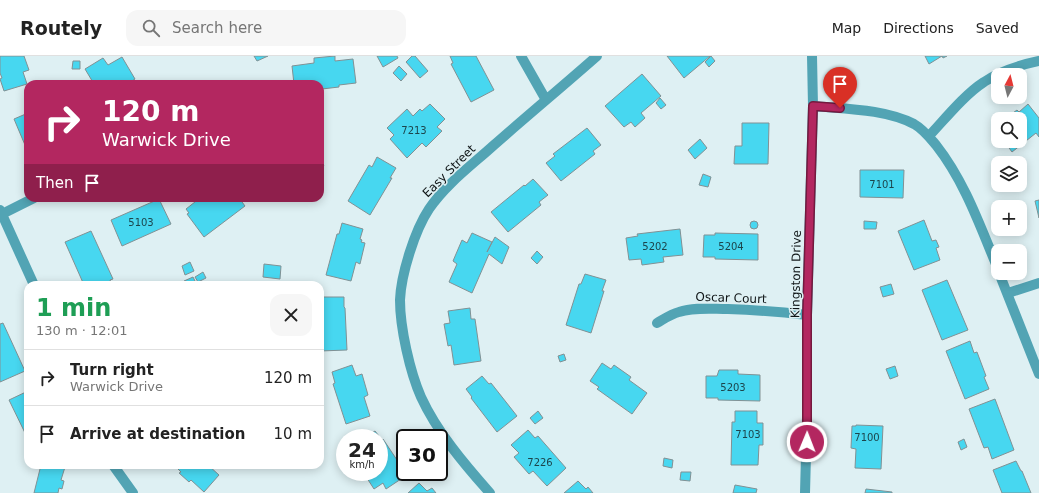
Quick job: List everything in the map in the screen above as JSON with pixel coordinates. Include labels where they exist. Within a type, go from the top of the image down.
[{"type":"street","points":[[521,56],[546,100]]},
{"type":"street","name":"Easy Street","points":[[490,493],[456,452],[434,420],[421,397],[410,362],[401,319],[400,299],[406,265],[414,239],[421,223],[430,208],[452,182],[597,56]]},
{"type":"street","name":"Kingston Drive","points":[[805,493],[807,315],[813,106],[812,56]]},
{"type":"street","points":[[929,136],[958,105],[983,82],[1012,68],[1039,61]]},
{"type":"street","points":[[813,106],[854,109],[891,116],[915,124],[929,136],[959,180],[973,208],[991,253]]},
{"type":"street","points":[[25,202],[1,212],[32,281]]},
{"type":"street","points":[[1002,280],[1039,374]]},
{"type":"street","points":[[1008,293],[1039,283]]},
{"type":"street","name":"Oscar Court","points":[[657,323],[678,312],[690,309],[706,308],[755,310],[807,315]]},
{"type":"street","points":[[116,469],[134,493]]},
{"type":"building","points":[[0,56],[24,56],[29,70],[23,72],[26,80],[24,80],[24,85],[4,91],[0,79],[2,78],[0,73]]},
{"type":"building","points":[[254,56],[268,56],[257,61]]},
{"type":"building","points":[[335,56],[335,61],[353,59],[356,83],[324,89],[324,80],[294,80],[292,66],[314,63],[314,58]]},
{"type":"building","points":[[377,56],[397,56],[398,58],[383,67]]},
{"type":"building","points":[[412,56],[415,56],[428,71],[420,78],[406,62]]},
{"type":"building","points":[[450,56],[476,56],[494,90],[471,102],[451,64],[453,63]]},
{"type":"building","points":[[667,56],[710,56],[684,78]]},
{"type":"building","points":[[711,56],[715,61],[709,67],[705,62]]},
{"type":"building","points":[[925,56],[942,56],[929,64]]},
{"type":"building","points":[[122,57],[135,79],[92,80],[85,69],[103,58],[108,65]]},
{"type":"building","points":[[73,61],[80,61],[80,69],[72,69]]},
{"type":"building","points":[[399,66],[407,74],[401,81],[393,73]]},
{"type":"building","points":[[642,74],[661,96],[641,113],[645,118],[635,127],[631,122],[624,127],[605,106]]},
{"type":"building","points":[[660,98],[666,105],[661,109],[656,103]]},
{"type":"building","points":[[430,104],[445,119],[437,127],[442,131],[426,147],[422,143],[407,158],[390,139],[394,135],[387,128],[407,109],[413,116],[420,109],[422,111]]},
{"type":"building","points":[[1028,104],[1039,118],[1039,137],[1036,133],[1027,140],[1027,112],[1019,112]]},
{"type":"building","points":[[24,115],[24,143],[14,119]]},
{"type":"building","points":[[742,123],[769,123],[768,164],[734,164],[735,146],[742,146]]},
{"type":"building","points":[[587,128],[601,145],[593,151],[595,154],[561,181],[546,163],[555,156],[553,154]]},
{"type":"building","points":[[700,139],[707,148],[695,159],[688,150]]},
{"type":"building","points":[[1009,148],[1017,148],[1012,152]]},
{"type":"building","points":[[377,157],[396,168],[390,178],[392,178],[370,215],[348,201],[369,165],[372,167]]},
{"type":"building","points":[[860,170],[904,170],[903,198],[860,197]]},
{"type":"building","points":[[703,174],[711,177],[708,187],[699,185]]},
{"type":"building","points":[[533,179],[548,195],[539,202],[541,205],[508,232],[491,212]]},
{"type":"building","points":[[1039,200],[1039,218],[1035,201]]},
{"type":"building","points":[[152,202],[160,202],[171,224],[122,246],[111,220]]},
{"type":"building","points":[[195,202],[242,202],[245,206],[204,237],[187,214],[189,213],[186,209]]},
{"type":"building","points":[[924,220],[932,241],[936,240],[939,247],[936,248],[940,260],[914,270],[898,231]]},
{"type":"building","points":[[752,221],[756,221],[758,225],[756,229],[752,229],[750,227],[750,223]]},
{"type":"building","points":[[864,221],[877,222],[876,229],[864,229]]},
{"type":"building","points":[[342,223],[363,229],[360,239],[362,240],[361,242],[365,243],[360,264],[356,262],[351,281],[326,275],[337,234],[339,234]]},
{"type":"building","points":[[680,229],[683,255],[663,257],[664,262],[642,265],[641,259],[629,260],[626,238],[638,236],[637,234]]},
{"type":"building","points":[[91,231],[113,279],[110,281],[82,281],[65,242]]},
{"type":"building","points":[[472,233],[492,242],[487,252],[495,237],[509,247],[502,264],[489,254],[472,293],[449,282],[457,264],[453,261],[462,240],[467,243]]},
{"type":"building","points":[[715,233],[758,234],[758,260],[715,259],[715,257],[703,257],[704,235],[715,235]]},
{"type":"building","points":[[537,251],[543,257],[537,264],[531,258]]},
{"type":"building","points":[[190,262],[194,271],[185,275],[182,266]]},
{"type":"building","points":[[264,264],[281,266],[280,279],[263,277]]},
{"type":"building","points":[[203,272],[206,278],[197,281],[195,277]]},
{"type":"building","points":[[585,274],[606,280],[591,333],[566,325],[579,284],[581,284]]},
{"type":"building","points":[[193,277],[195,281],[184,281]]},
{"type":"building","points":[[947,280],[968,330],[942,340],[922,290]]},
{"type":"building","points":[[891,284],[894,294],[883,297],[880,287]]},
{"type":"building","points":[[324,297],[344,297],[347,350],[324,351]]},
{"type":"building","points":[[470,308],[471,319],[475,319],[481,361],[454,365],[451,345],[448,346],[444,324],[450,323],[448,311]]},
{"type":"building","points":[[3,323],[24,371],[0,382],[0,324]]},
{"type":"building","points":[[970,341],[974,353],[977,352],[989,389],[965,399],[946,351]]},
{"type":"building","points":[[564,354],[566,360],[560,362],[558,356]]},
{"type":"building","points":[[602,363],[611,369],[614,365],[631,377],[629,380],[647,393],[632,414],[597,389],[599,387],[590,381]]},
{"type":"building","points":[[352,365],[356,376],[362,374],[368,395],[364,397],[370,416],[346,424],[333,384],[335,383],[332,372]]},
{"type":"building","points":[[895,366],[898,376],[890,379],[886,369]]},
{"type":"building","points":[[719,370],[738,370],[738,374],[760,375],[760,401],[718,400],[718,398],[706,398],[706,376],[717,376]]},
{"type":"building","points":[[482,376],[489,384],[491,383],[517,416],[497,432],[471,398],[472,397],[466,389]]},
{"type":"building","points":[[24,393],[24,431],[9,400]]},
{"type":"building","points":[[995,399],[1014,450],[992,459],[988,447],[984,448],[969,409]]},
{"type":"building","points":[[538,411],[543,418],[535,424],[530,418]]},
{"type":"building","points":[[735,411],[757,411],[757,423],[763,423],[763,445],[759,445],[758,465],[731,465],[732,422],[735,422]]},
{"type":"building","points":[[852,426],[883,426],[881,469],[855,468],[856,449],[851,448]]},
{"type":"building","points":[[528,430],[535,438],[538,436],[566,468],[547,486],[533,471],[529,474],[514,457],[519,453],[511,445]]},
{"type":"building","points":[[964,439],[967,447],[961,450],[958,442]]},
{"type":"building","points":[[388,446],[396,458],[396,481],[398,481],[386,489],[383,483],[374,489],[369,481],[388,481]]},
{"type":"building","points":[[664,458],[673,460],[672,468],[663,466]]},
{"type":"building","points":[[1016,461],[1031,493],[1002,493],[993,470]]},
{"type":"building","points":[[40,469],[64,469],[61,480],[64,481],[62,489],[59,488],[58,493],[34,493]]},
{"type":"building","points":[[178,469],[212,469],[219,475],[204,492],[191,480],[189,482],[179,473],[181,472]]},
{"type":"building","points":[[681,472],[691,472],[690,481],[680,480]]},
{"type":"building","points":[[578,481],[586,489],[588,487],[593,493],[564,493]]},
{"type":"building","points":[[419,483],[427,491],[432,488],[436,493],[408,493]]},
{"type":"building","points":[[735,485],[757,489],[756,493],[733,493]]},
{"type":"building","points":[[866,489],[892,492],[892,493],[865,493]]},
{"type":"route","points":[[807,442],[807,315],[813,106],[840,108]]}]
